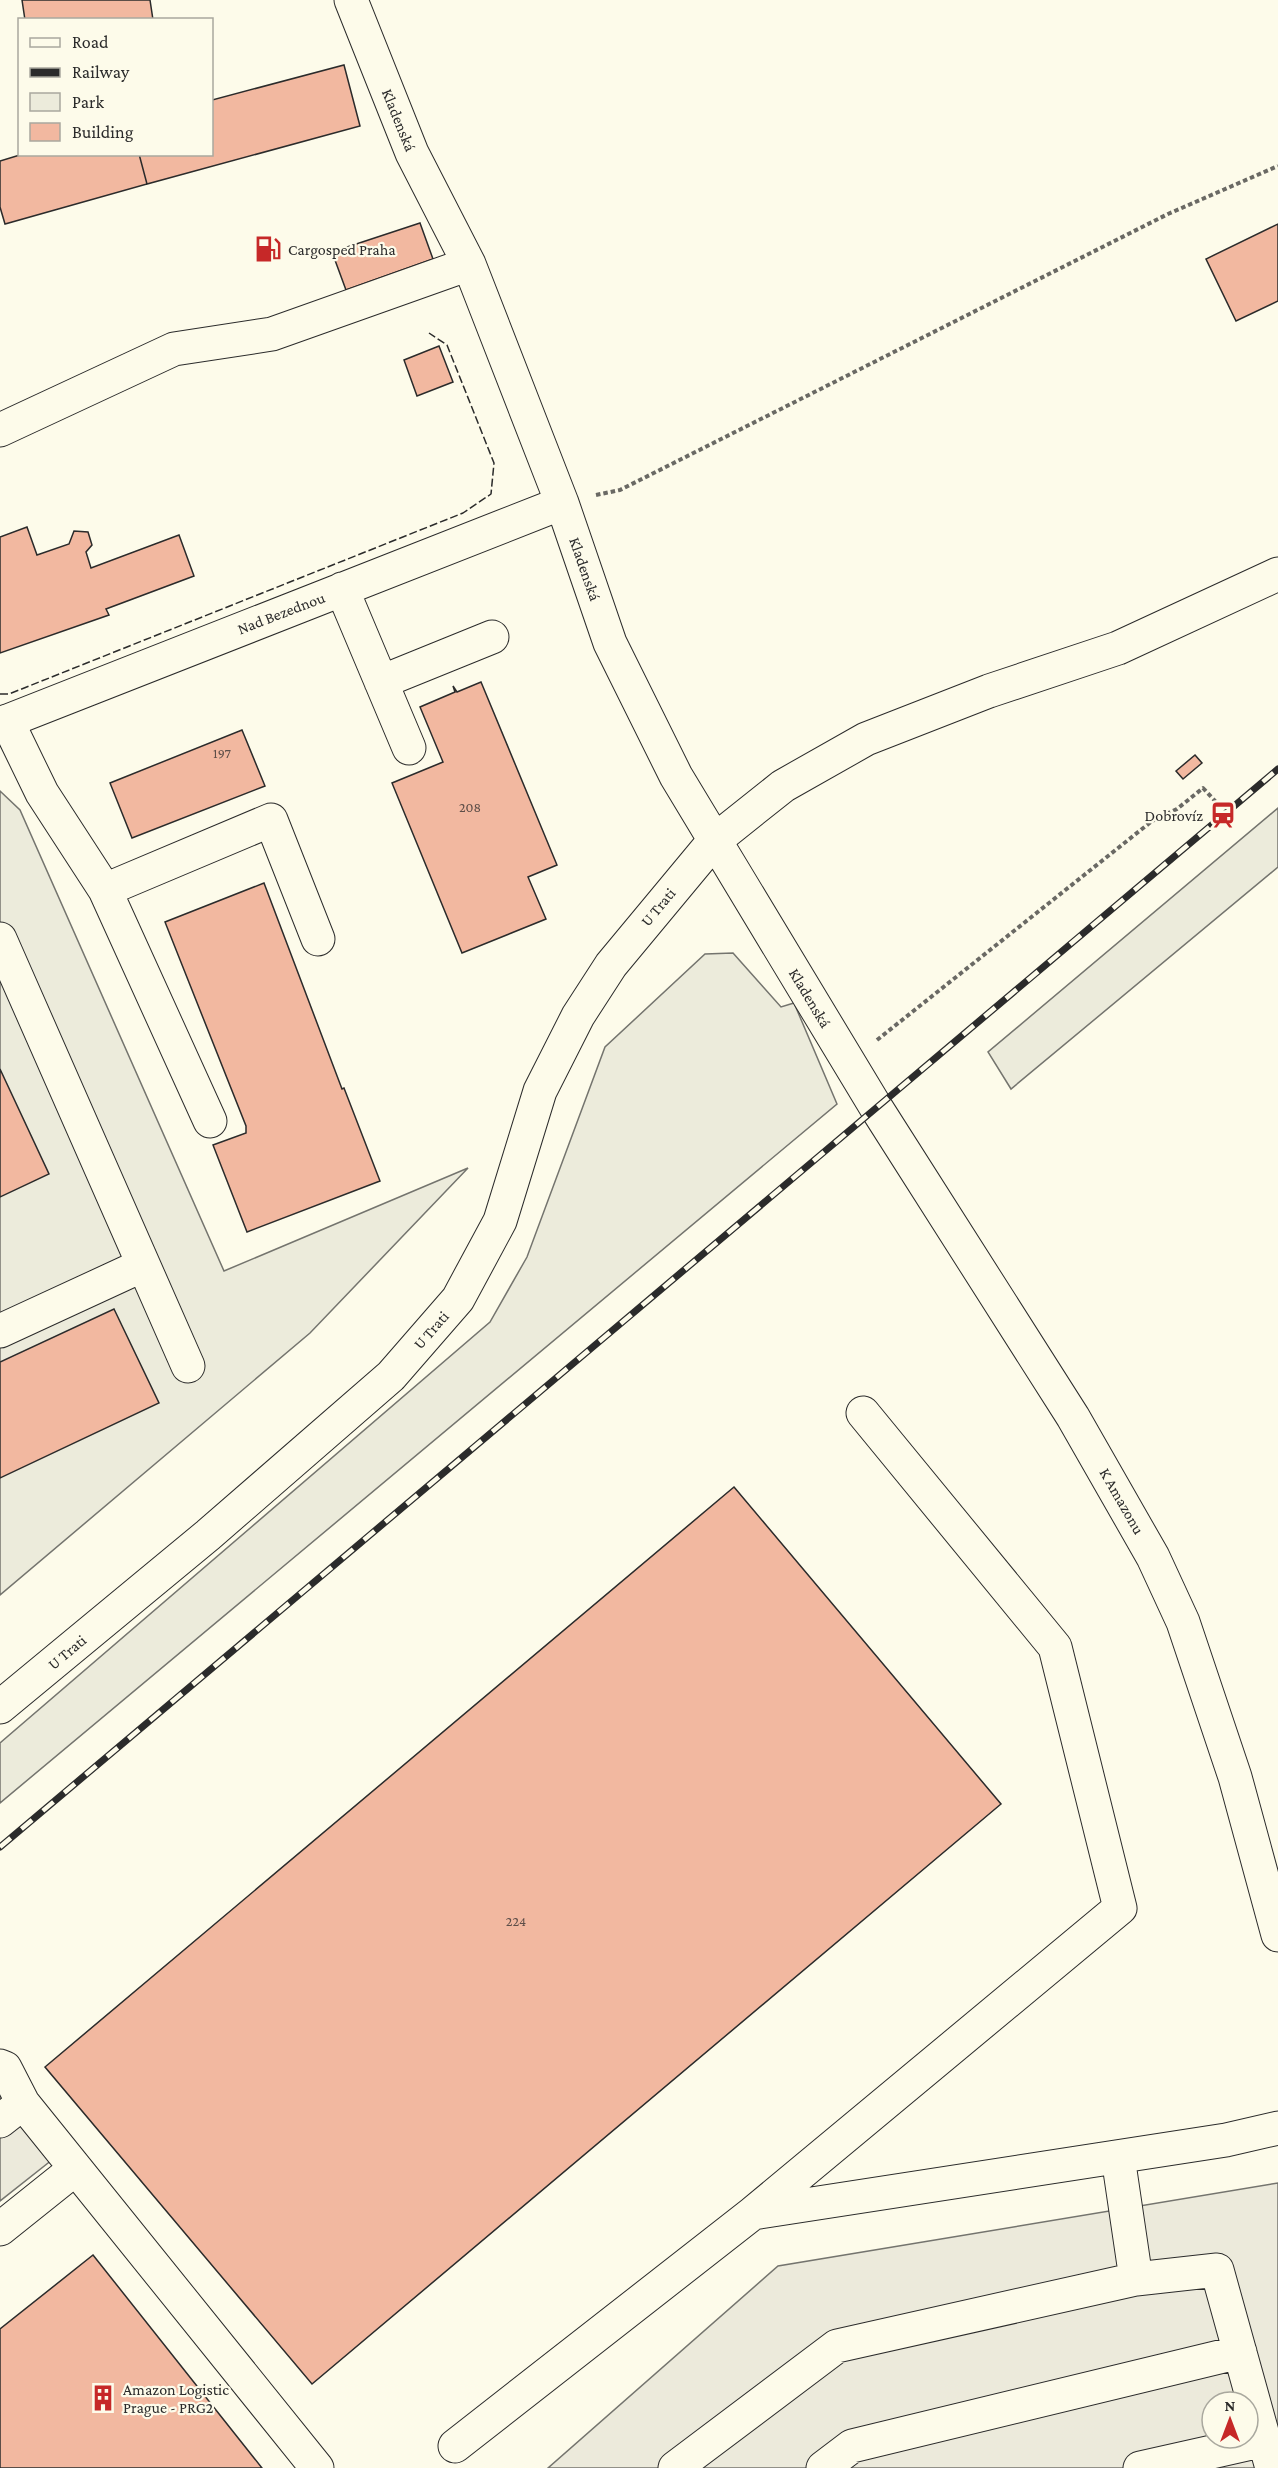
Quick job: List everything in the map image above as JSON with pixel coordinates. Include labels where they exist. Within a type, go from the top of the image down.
[{"type":"street","name":"Kladenská","points":[[351,0],[412,153],[469,264],[562,502],[610,642],[676,776],[877,1109]]},
{"type":"street","points":[[0,430],[174,349],[272,334],[469,264]]},
{"type":"street","name":"Nad Bezednou","points":[[3,722],[562,502]]},
{"type":"street","name":"U Trati","points":[[0,1707],[208,1535],[391,1376],[458,1299],[500,1221],[540,1091],[578,1016],[611,965],[714,841],[783,786],[866,739],[989,691],[1118,648],[1278,574]]},
{"type":"street","points":[[342,589],[409,748]]},
{"type":"street","points":[[381,682],[492,637]]},
{"type":"street","points":[[3,722],[42,793],[105,890],[210,1121]]},
{"type":"street","points":[[105,890],[271,820],[318,939]]},
{"type":"street","points":[[0,939],[188,1366]]},
{"type":"street","name":"K Amazonu","points":[[877,1109],[1067,1407],[1154,1557],[1183,1622],[1235,1777],[1278,1935]]},
{"type":"street","points":[[0,1330],[143,1265]]},
{"type":"street","points":[[455,2446],[753,2212],[1120,1908],[1055,1647],[863,1413]]},
{"type":"street","points":[[0,2066],[5,2068],[12,2112],[75,2169],[317,2468]]},
{"type":"street","points":[[753,2212],[1226,2140],[1278,2128]]},
{"type":"street","points":[[1118,2157],[1136,2279]]},
{"type":"street","points":[[0,2229],[75,2169]]},
{"type":"street","points":[[675,2468],[837,2346],[1136,2279],[1216,2270],[1269,2454],[1140,2468]]},
{"type":"street","points":[[823,2468],[852,2446],[1240,2352]]},
{"type":"path","points":[[562,502],[620,490],[1168,214],[1278,166]]},
{"type":"path","points":[[848,1060],[888,1033],[1152,821],[1177,809],[1203,788],[1216,802]]},
{"type":"green space","points":[[0,791],[20,810],[224,1271],[468,1168],[310,1333],[0,1595]]},
{"type":"green space","points":[[1278,808],[1278,867],[1011,1089],[988,1052]]},
{"type":"green space","points":[[733,953],[781,1007],[794,1003],[837,1104],[0,1803],[0,1743],[490,1322],[527,1257],[605,1047],[705,954]]},
{"type":"shaded area","points":[[0,2075],[62,2152],[0,2201]]},
{"type":"shaded area","points":[[1278,2183],[1278,2468],[548,2468],[778,2266]]},
{"type":"building","points":[[22,0],[150,0],[153,18],[25,18]]},
{"type":"building","points":[[344,65],[360,126],[147,184],[140,156],[213,156],[213,100]]},
{"type":"building","points":[[18,156],[140,156],[147,184],[5,224],[0,207],[0,161]]},
{"type":"building","points":[[420,223],[433,259],[346,290],[332,252]]},
{"type":"building","points":[[1278,224],[1278,301],[1236,321],[1206,259]]},
{"type":"building","points":[[439,346],[453,382],[417,396],[404,360]]},
{"type":"building","points":[[27,527],[37,555],[69,544],[74,531],[88,532],[92,545],[86,552],[91,568],[179,535],[194,576],[106,609],[109,615],[0,653],[0,537]]},
{"type":"building","points":[[481,682],[557,865],[528,877],[546,919],[462,953],[392,783],[443,762],[420,707],[455,692],[453,686],[457,692]]},
{"type":"building","points":[[242,730],[265,786],[132,838],[110,783]]},
{"type":"building","points":[[1195,755],[1202,763],[1183,779],[1176,771]]},
{"type":"building","points":[[264,883],[342,1089],[344,1088],[380,1181],[247,1232],[213,1145],[246,1133],[246,1126],[165,922]]},
{"type":"building","points":[[0,1069],[49,1174],[0,1197]]},
{"type":"building","points":[[114,1309],[159,1403],[0,1478],[0,1362]]},
{"type":"building","points":[[734,1487],[1001,1804],[312,2384],[45,2067]]},
{"type":"building","name":"Amazon Logistic Prague - PRG2","points":[[93,2255],[262,2468],[0,2468],[0,2329]]},
{"type":"railway","points":[[0,1847],[1278,769]]},
{"type":"fence","points":[[0,694],[9,694],[463,513],[491,494],[494,463],[447,345],[429,333]]},
{"type":"place","name":"Cargosped Praha","points":[[268,249]]},
{"type":"place","name":"Dobrovíz","points":[[1223,815]]},
{"type":"place","name":"Amazon Logistic Prague - PRG2","points":[[103,2398]]}]
